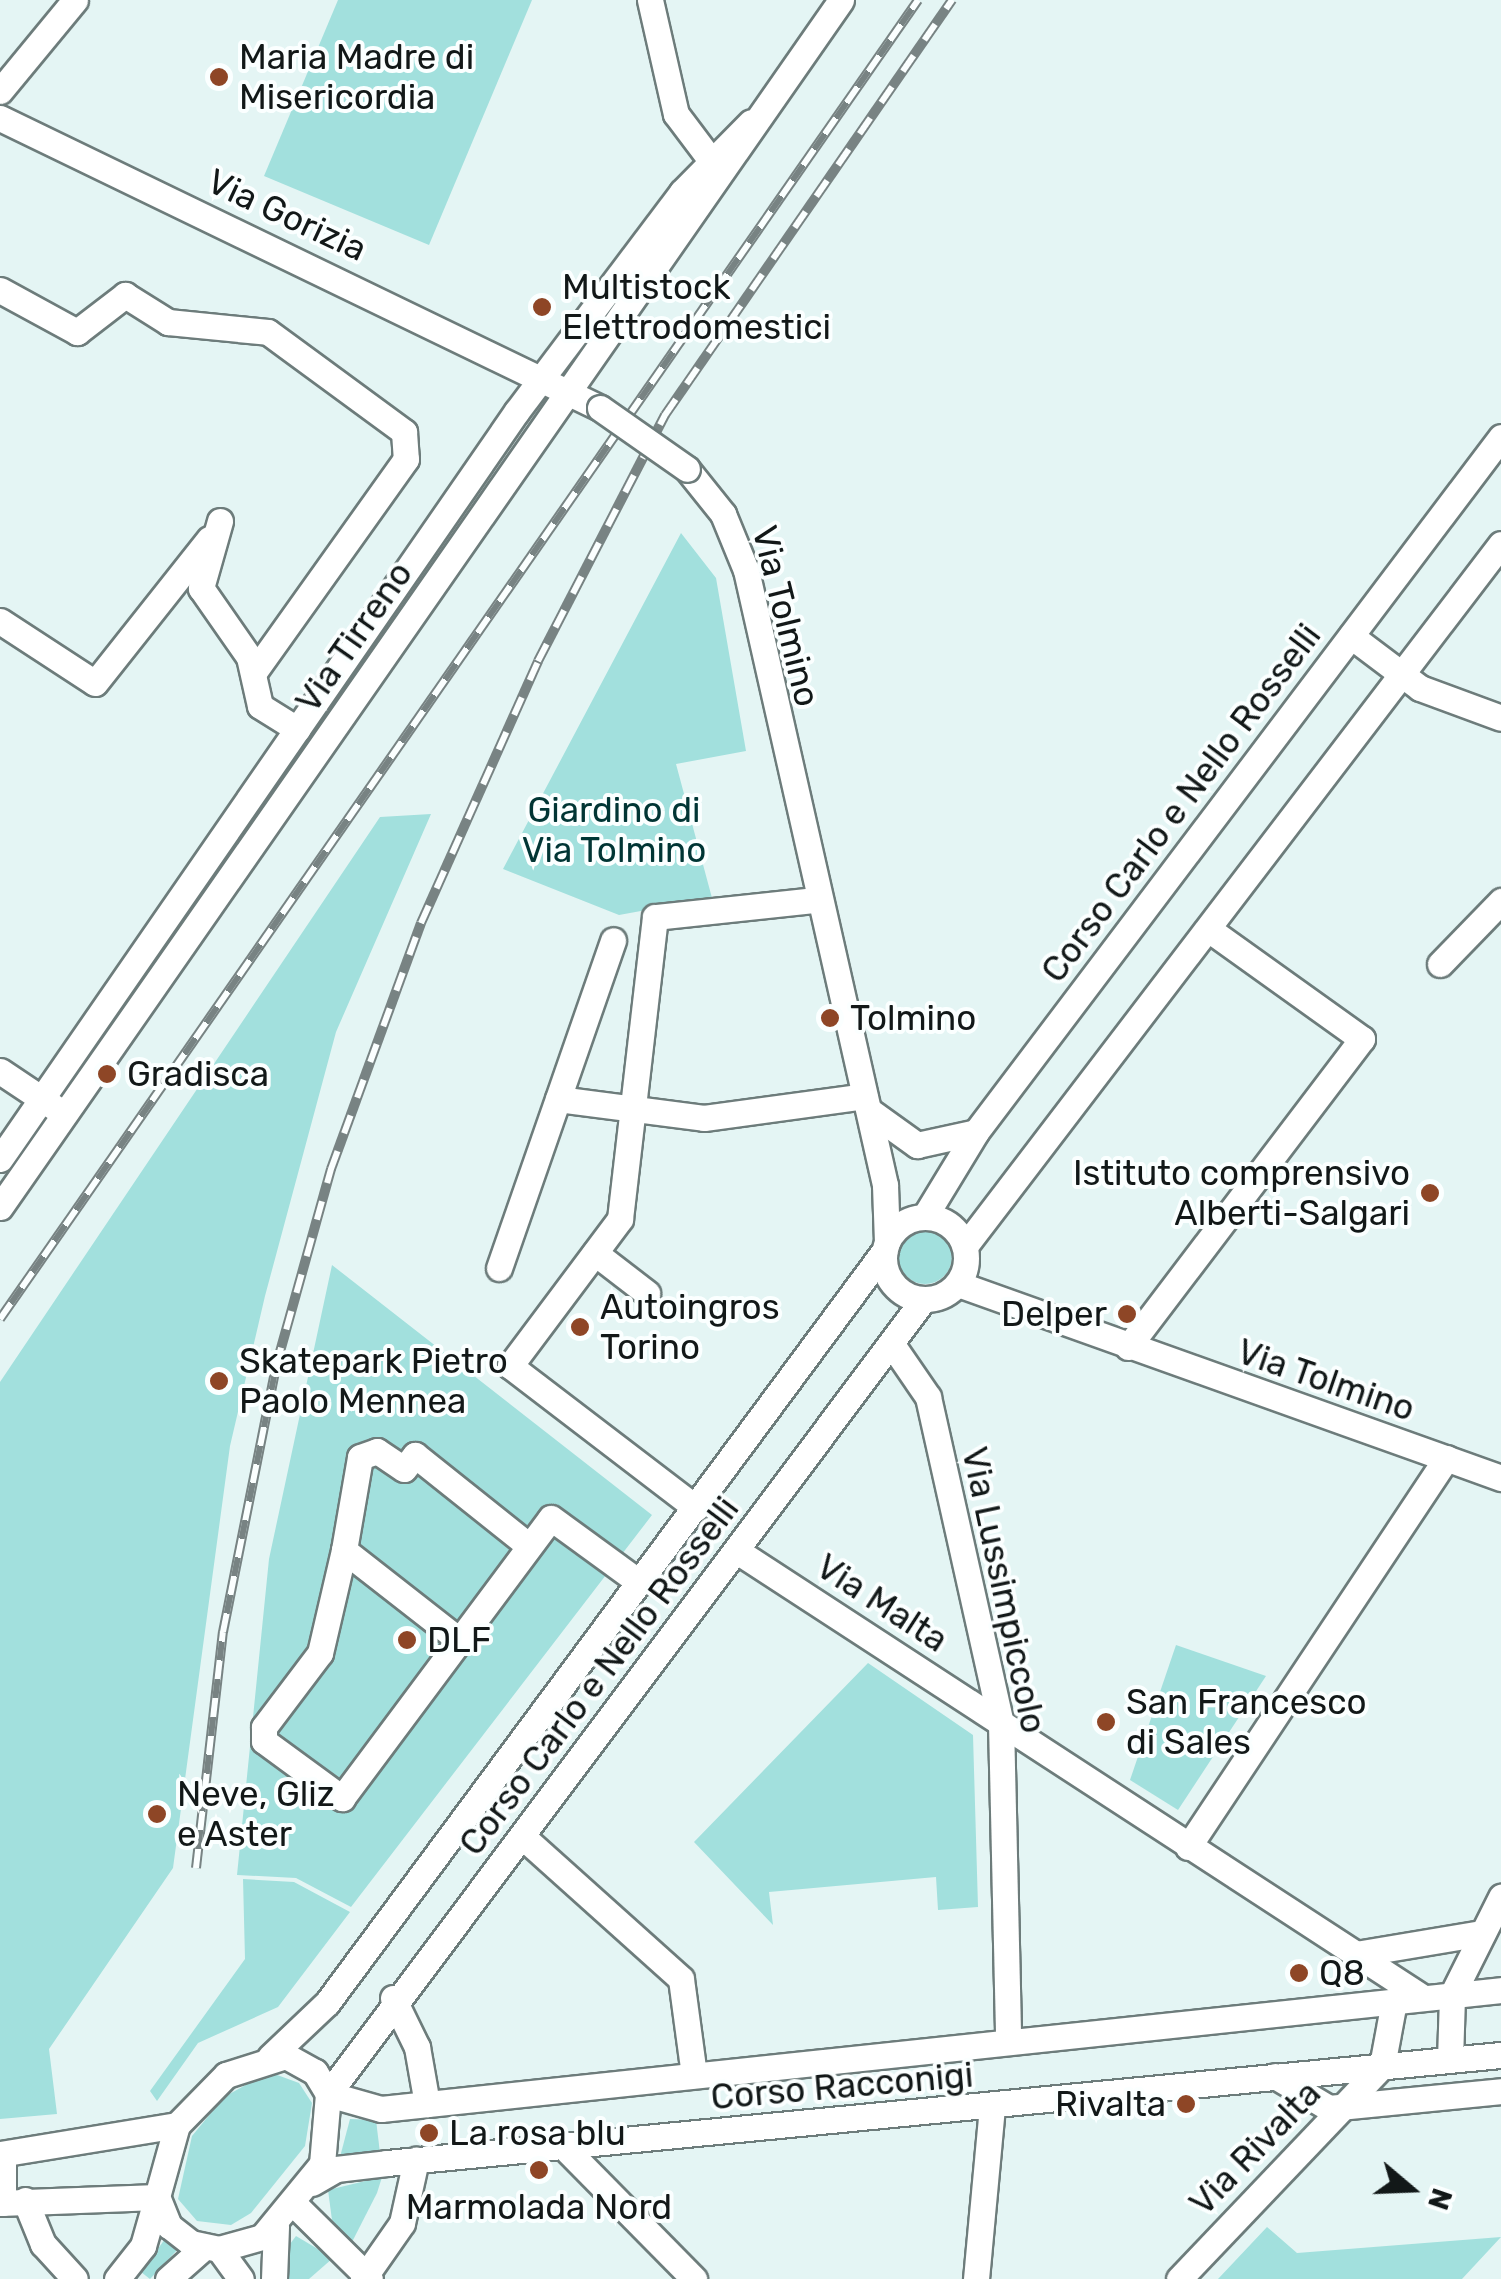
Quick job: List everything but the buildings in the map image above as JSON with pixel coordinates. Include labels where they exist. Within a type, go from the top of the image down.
[{"type":"street","points":[[0,91],[75,0]]},
{"type":"street","points":[[650,0],[676,114],[716,168]]},
{"type":"street","name":"Via Tirreno","points":[[0,1159],[544,377],[765,108],[837,4]]},
{"type":"street","name":"Via Gorizia","points":[[0,118],[544,377]]},
{"type":"street","name":"Via Tirreno","points":[[0,1207],[570,389],[716,168]]},
{"type":"street","points":[[0,290],[77,332],[125,295],[168,322],[268,332],[407,437],[406,459],[255,672]]},
{"type":"street","name":"Via Tolmino","points":[[544,377],[600,408],[687,470],[724,514],[746,570],[815,900],[867,1103],[884,1185],[886,1246]]},
{"type":"street","name":"Corso Carlo e Nello Rosselli","points":[[922,1216],[976,1132],[1501,438]]},
{"type":"street","points":[[0,621],[95,683],[215,530],[201,588],[255,672],[260,706],[297,729]]},
{"type":"street","points":[[922,1216],[886,1246],[895,1286],[924,1300],[958,1284],[965,1246],[1211,930],[1501,544]]},
{"type":"street","points":[[1351,636],[1400,676],[1501,718]]},
{"type":"street","points":[[632,1111],[655,917],[815,900]]},
{"type":"street","points":[[1440,964],[1501,901]]},
{"type":"street","points":[[1128,1347],[1362,1040],[1211,930]]},
{"type":"street","points":[[499,1268],[612,940]]},
{"type":"street","points":[[0,1071],[65,1114]]},
{"type":"street","points":[[558,1100],[632,1111],[742,1117],[867,1103],[917,1144],[976,1132]]},
{"type":"street","name":"Corso Carlo e Nello Rosselli","points":[[632,1111],[620,1220],[510,1366],[696,1508]]},
{"type":"street","points":[[884,1185],[922,1216],[950,1224],[965,1246]]},
{"type":"street","name":"Corso Carlo e Nello Rosselli","points":[[270,2057],[311,2024],[886,1246]]},
{"type":"street","points":[[595,1253],[647,1293]]},
{"type":"street","name":"Via Tolmino","points":[[958,1284],[1501,1478]]},
{"type":"street","name":"Corso Carlo e Nello Rosselli","points":[[328,2094],[393,1998],[523,1837],[924,1300]]},
{"type":"street","name":"Via Lussimpiccolo","points":[[893,1346],[928,1396],[1001,1723],[1008,2040]]},
{"type":"street","points":[[529,1546],[414,1456],[404,1470],[366,1449],[320,1653],[264,1727],[264,1740],[342,1798],[551,1518],[640,1583]]},
{"type":"street","points":[[1188,1847],[1446,1458]]},
{"type":"street","points":[[344,1550],[460,1640]]},
{"type":"street","name":"Via Malta","points":[[737,1551],[1422,1997]]},
{"type":"street","points":[[523,1837],[681,1979],[694,2075]]},
{"type":"street","points":[[1356,1954],[1494,1917]]},
{"type":"street","points":[[1450,2060],[1452,1994],[1494,1917]]},
{"type":"street","name":"Corso Racconigi","points":[[328,2094],[381,2109],[1501,1990]]},
{"type":"street","points":[[393,1998],[417,2046],[426,2104]]},
{"type":"street","points":[[1382,2066],[1394,2001]]},
{"type":"street","name":"Corso Racconigi","points":[[312,2183],[336,2169],[416,2160],[992,2108],[1274,2076],[1501,2056]]},
{"type":"street","points":[[117,2279],[143,2246],[177,2124],[226,2075],[270,2057],[308,2066],[328,2094],[330,2132],[312,2183],[276,2226],[212,2248],[168,2279]]},
{"type":"street","name":"Via Rivalta","points":[[1178,2279],[1382,2066]]},
{"type":"street","points":[[1274,2076],[1340,2108],[1501,2091]]},
{"type":"street","points":[[976,2279],[992,2108]]},
{"type":"street","points":[[75,2279],[10,2202],[1,2154],[177,2124]]},
{"type":"street","points":[[565,2148],[694,2279]]},
{"type":"street","points":[[295,2205],[366,2278],[402,2223],[416,2160]]},
{"type":"street","points":[[10,2202],[158,2197]]},
{"type":"street","points":[[158,2197],[169,2226],[212,2248],[241,2279]]},
{"type":"street","points":[[274,2279],[276,2226]]},
{"type":"green space","points":[[338,0],[532,0],[429,245],[264,176]]},
{"type":"green space","name":"Giardino di Via Tolmino","points":[[681,533],[716,578],[746,751],[676,764],[712,898],[619,915],[503,869]]},
{"type":"green space","points":[[431,814],[336,1032],[265,1296],[230,1446],[173,1868],[49,2049],[57,2114],[0,2119],[0,1382],[380,817]]},
{"type":"green space","points":[[925,1230],[944,1238],[952,1257],[944,1276],[925,1284],[906,1276],[898,1257],[906,1238]]},
{"type":"green space","name":"DLF","points":[[332,1265],[652,1515],[351,1907],[296,1878],[237,1875],[269,1559]]},
{"type":"green space","points":[[1176,1645],[1266,1676],[1178,1810],[1130,1780]]},
{"type":"green space","points":[[868,1663],[973,1735],[978,1907],[938,1910],[936,1877],[769,1892],[773,1925],[694,1842]]},
{"type":"green space","points":[[243,1879],[294,1882],[350,1912],[278,2007],[198,2043],[157,2101],[150,2091],[245,1959]]},
{"type":"green space","points":[[269,2072],[299,2083],[312,2103],[305,2146],[251,2213],[231,2225],[197,2221],[178,2199],[192,2136],[224,2097]]},
{"type":"green space","points":[[350,2119],[376,2120],[380,2153],[340,2157]]},
{"type":"green space","points":[[382,2177],[352,2242],[332,2220],[328,2190]]},
{"type":"green space","points":[[1267,2227],[1297,2253],[1501,2237],[1462,2279],[1218,2279]]},
{"type":"green space","points":[[296,2236],[333,2258],[309,2279],[287,2279],[284,2252]]},
{"type":"green space","points":[[165,2239],[178,2249],[150,2279],[141,2272]]},
{"type":"railway","points":[[0,1319],[918,0]]},
{"type":"railway","points":[[196,1868],[223,1632],[276,1366],[331,1169],[421,923],[538,661],[665,415],[952,0]]},
{"type":"place","name":"Maria Madre di Misericordia","points":[[219,77]]},
{"type":"place","name":"Multistock Elettrodomestici","points":[[542,307]]},
{"type":"place","name":"Tolmino","points":[[830,1018]]},
{"type":"place","name":"Gradisca","points":[[107,1074]]},
{"type":"place","name":"Istituto comprensivo Alberti-Salgari","points":[[1430,1193]]},
{"type":"place","name":"Delper","points":[[1127,1314]]},
{"type":"place","name":"Autoingros Torino","points":[[580,1327]]},
{"type":"place","name":"Skatepark Pietro Paolo Mennea","points":[[219,1381]]},
{"type":"place","name":"DLF","points":[[407,1640]]},
{"type":"place","name":"San Francesco di Sales","points":[[1106,1722]]},
{"type":"place","name":"Neve, Gliz e Aster","points":[[157,1814]]},
{"type":"place","name":"Q8","points":[[1299,1973]]},
{"type":"place","name":"Rivalta","points":[[1186,2104]]},
{"type":"place","name":"La rosa blu","points":[[429,2133]]},
{"type":"place","name":"Marmolada Nord","points":[[539,2170]]}]
